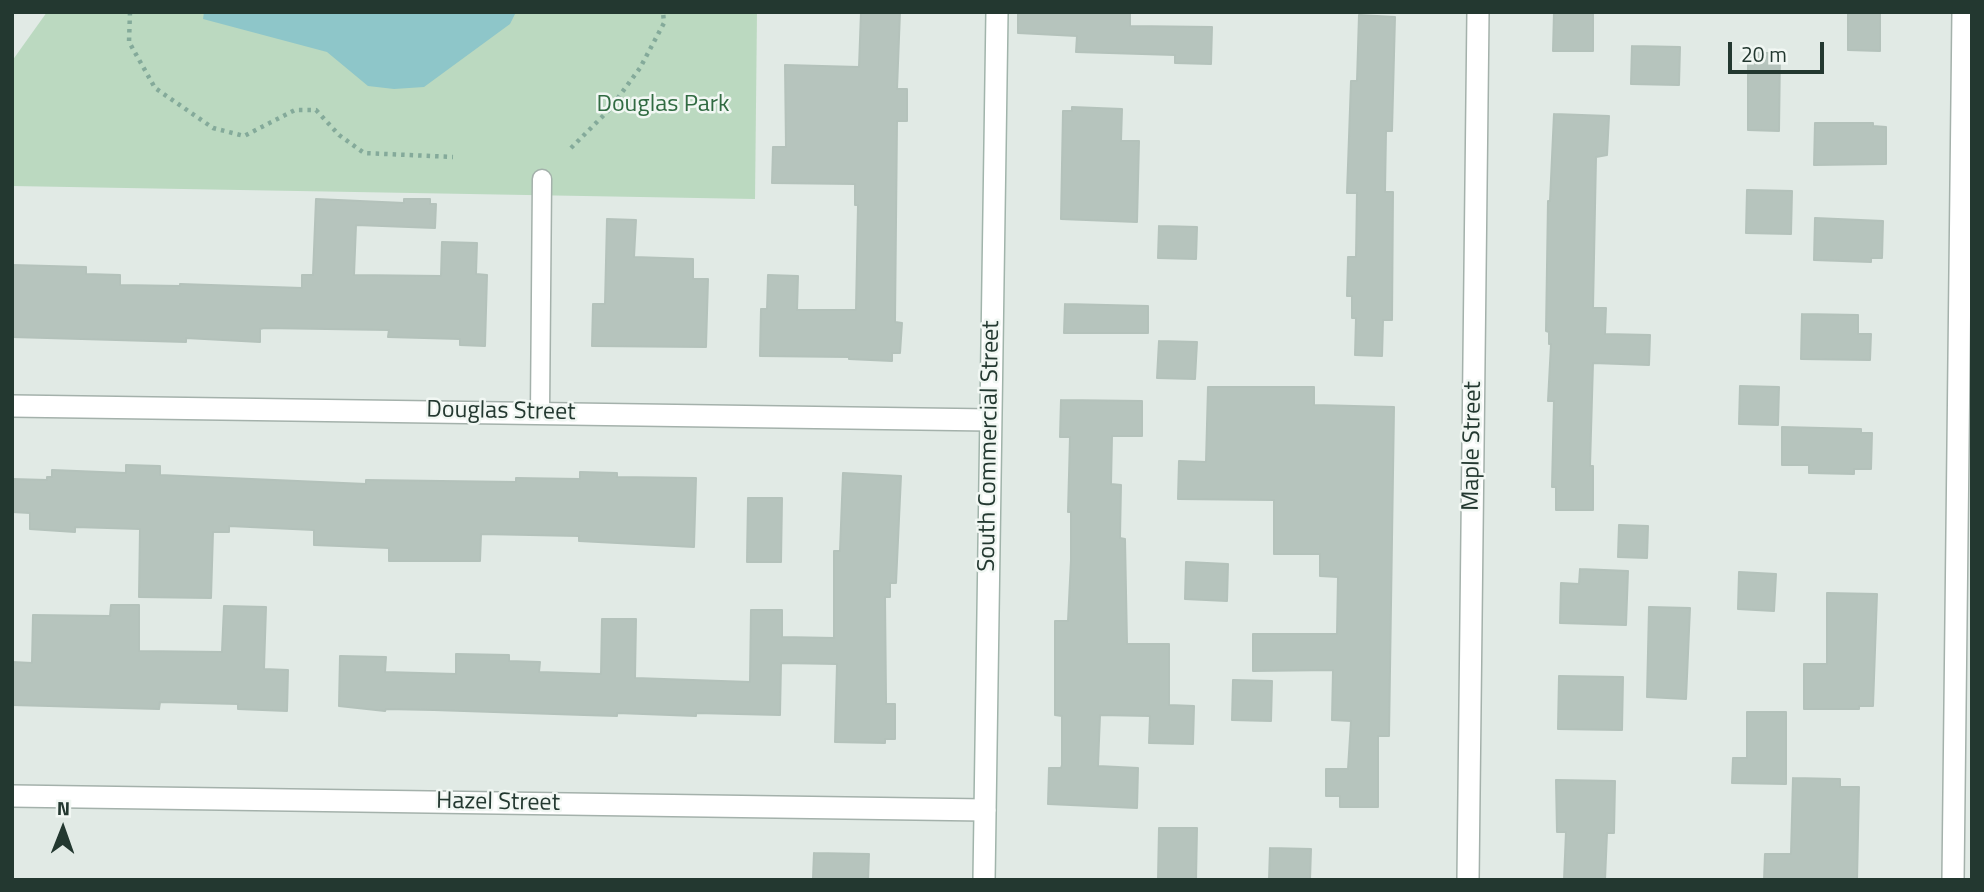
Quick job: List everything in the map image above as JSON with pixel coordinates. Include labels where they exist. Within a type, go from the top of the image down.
[{"type":"street","name":"South Commercial Street","points":[[984,880],[997,12]]},
{"type":"street","name":"Maple Street","points":[[1468,880],[1478,12]]},
{"type":"street","points":[[1953,880],[1963,12]]},
{"type":"street","name":"Douglas Street","points":[[12,405],[990,420]]},
{"type":"street","name":"Hazel Street","points":[[12,796],[985,810]]},
{"type":"lane","points":[[540,412],[542,179]]},
{"type":"path","points":[[130,12],[129,42],[155,88],[213,128],[244,136],[295,110],[316,110],[339,135],[364,153],[453,157]]},
{"type":"path","points":[[571,148],[609,110],[640,68],[664,23],[663,12]]},
{"type":"green space","name":"Douglas Park","points":[[47,12],[757,12],[755,199],[12,186],[12,61]]},
{"type":"water","points":[[204,12],[516,12],[510,24],[424,87],[394,89],[368,86],[327,52],[203,19]]},
{"type":"building","points":[[861,12],[900,12],[897,89],[907,89],[907,121],[897,121],[895,322],[902,323],[900,353],[892,353],[892,361],[849,357],[760,356],[761,309],[767,309],[768,275],[798,276],[797,310],[856,310],[858,205],[855,205],[855,184],[772,183],[773,147],[786,147],[785,65],[859,67]]},
{"type":"building","points":[[1018,12],[1130,12],[1130,26],[1212,27],[1211,64],[1175,63],[1175,55],[1076,52],[1077,36],[1018,33]]},
{"type":"building","points":[[1554,12],[1593,12],[1593,51],[1553,51]]},
{"type":"building","points":[[1848,12],[1880,12],[1880,51],[1848,50]]},
{"type":"building","points":[[1359,15],[1395,17],[1392,131],[1386,131],[1385,192],[1393,192],[1392,320],[1383,320],[1382,356],[1355,355],[1356,318],[1352,318],[1352,296],[1347,296],[1348,257],[1356,257],[1357,193],[1347,193],[1351,81],[1357,81]]},
{"type":"building","points":[[1632,46],[1680,47],[1679,85],[1631,84]]},
{"type":"building","points":[[1748,53],[1780,53],[1779,131],[1748,130]]},
{"type":"building","points":[[1072,107],[1122,109],[1121,141],[1139,141],[1137,222],[1061,219],[1063,111],[1072,111]]},
{"type":"building","points":[[1554,114],[1609,116],[1607,155],[1596,157],[1593,308],[1606,308],[1605,334],[1650,335],[1649,365],[1593,363],[1590,466],[1593,466],[1593,510],[1556,510],[1556,487],[1552,487],[1554,401],[1548,401],[1551,344],[1549,332],[1546,331],[1548,201]]},
{"type":"building","points":[[1815,123],[1873,123],[1873,126],[1886,127],[1886,164],[1814,165]]},
{"type":"building","points":[[1747,190],[1792,191],[1791,234],[1746,233]]},
{"type":"building","points":[[316,199],[404,203],[404,199],[430,199],[430,204],[436,204],[435,228],[356,225],[354,275],[441,276],[442,242],[477,243],[476,274],[487,275],[485,346],[460,345],[460,339],[388,337],[389,330],[264,328],[260,329],[260,342],[186,338],[186,342],[12,337],[12,265],[86,267],[86,274],[120,275],[120,285],[302,288],[302,275],[313,275]]},
{"type":"building","points":[[1815,218],[1883,221],[1882,258],[1871,258],[1871,262],[1814,260]]},
{"type":"building","points":[[607,219],[636,220],[634,257],[693,259],[693,279],[708,279],[706,347],[592,346],[593,304],[605,304]]},
{"type":"building","points":[[1159,226],[1197,227],[1196,259],[1158,258]]},
{"type":"building","points":[[1065,304],[1148,306],[1148,333],[1064,333]]},
{"type":"building","points":[[1802,314],[1858,315],[1858,334],[1871,334],[1870,360],[1801,359]]},
{"type":"building","points":[[1159,341],[1197,342],[1195,379],[1157,378]]},
{"type":"building","points":[[1740,386],[1779,387],[1778,425],[1739,424]]},
{"type":"building","points":[[1208,387],[1314,387],[1314,405],[1394,407],[1389,736],[1378,736],[1378,807],[1340,807],[1340,796],[1326,796],[1326,769],[1348,769],[1351,721],[1332,720],[1333,670],[1253,671],[1253,634],[1337,634],[1338,577],[1320,576],[1320,554],[1274,554],[1274,500],[1178,499],[1179,461],[1206,462]]},
{"type":"building","points":[[1061,400],[1142,401],[1142,436],[1112,436],[1111,484],[1121,485],[1120,538],[1125,539],[1127,644],[1169,644],[1169,705],[1194,706],[1193,744],[1149,743],[1150,716],[1100,715],[1098,766],[1138,768],[1137,808],[1048,804],[1049,768],[1061,768],[1062,765],[1062,716],[1055,715],[1055,621],[1068,621],[1071,560],[1071,512],[1068,512],[1070,437],[1060,437]]},
{"type":"building","points":[[1782,427],[1861,429],[1861,433],[1872,433],[1871,469],[1854,469],[1854,474],[1809,473],[1809,465],[1782,465]]},
{"type":"building","points":[[126,465],[160,466],[160,475],[366,484],[366,480],[516,482],[516,478],[580,479],[580,472],[617,473],[617,477],[696,478],[694,547],[579,541],[579,536],[481,534],[480,561],[389,561],[389,548],[314,545],[314,530],[229,526],[229,532],[213,532],[211,598],[139,597],[140,529],[75,527],[75,532],[30,529],[30,513],[12,512],[12,479],[47,480],[47,477],[52,477],[52,470],[126,473]]},
{"type":"building","points":[[843,473],[901,476],[896,583],[890,583],[890,597],[885,597],[886,704],[895,704],[895,739],[885,739],[885,743],[835,742],[837,664],[781,663],[780,715],[617,713],[617,716],[385,711],[339,706],[340,656],[386,657],[385,672],[456,674],[456,654],[509,655],[509,661],[540,662],[539,672],[601,674],[602,619],[636,619],[635,678],[750,682],[751,610],[782,610],[782,637],[834,638],[834,551],[840,551]]},
{"type":"building","points":[[748,498],[782,498],[781,562],[747,562]]},
{"type":"building","points":[[1619,525],[1648,526],[1647,558],[1618,557]]},
{"type":"building","points":[[1186,562],[1228,564],[1227,601],[1185,599]]},
{"type":"building","points":[[1580,569],[1628,571],[1626,625],[1560,623],[1561,583],[1579,584]]},
{"type":"building","points":[[1739,572],[1776,574],[1774,611],[1738,609]]},
{"type":"building","points":[[1827,593],[1877,594],[1873,706],[1859,706],[1859,709],[1804,709],[1804,664],[1827,664]]},
{"type":"building","points":[[111,605],[139,605],[139,651],[222,652],[224,606],[266,607],[264,669],[288,670],[287,711],[238,709],[238,704],[160,702],[159,709],[12,705],[12,662],[32,663],[33,615],[110,616]]},
{"type":"building","points":[[1649,607],[1690,608],[1686,699],[1647,697]]},
{"type":"building","points":[[1559,676],[1623,677],[1622,730],[1558,729]]},
{"type":"building","points":[[1233,680],[1272,681],[1271,721],[1232,720]]},
{"type":"building","points":[[1747,712],[1786,712],[1786,784],[1732,783],[1733,758],[1747,758]]},
{"type":"building","points":[[1793,778],[1840,779],[1840,787],[1859,787],[1857,880],[1764,880],[1765,854],[1791,854]]},
{"type":"building","points":[[1556,780],[1615,781],[1614,833],[1607,833],[1605,880],[1564,880],[1566,832],[1557,832]]},
{"type":"building","points":[[1159,828],[1197,828],[1196,880],[1158,880]]},
{"type":"building","points":[[1270,848],[1311,849],[1310,880],[1269,880]]},
{"type":"building","points":[[814,853],[869,854],[868,880],[813,878]]}]
